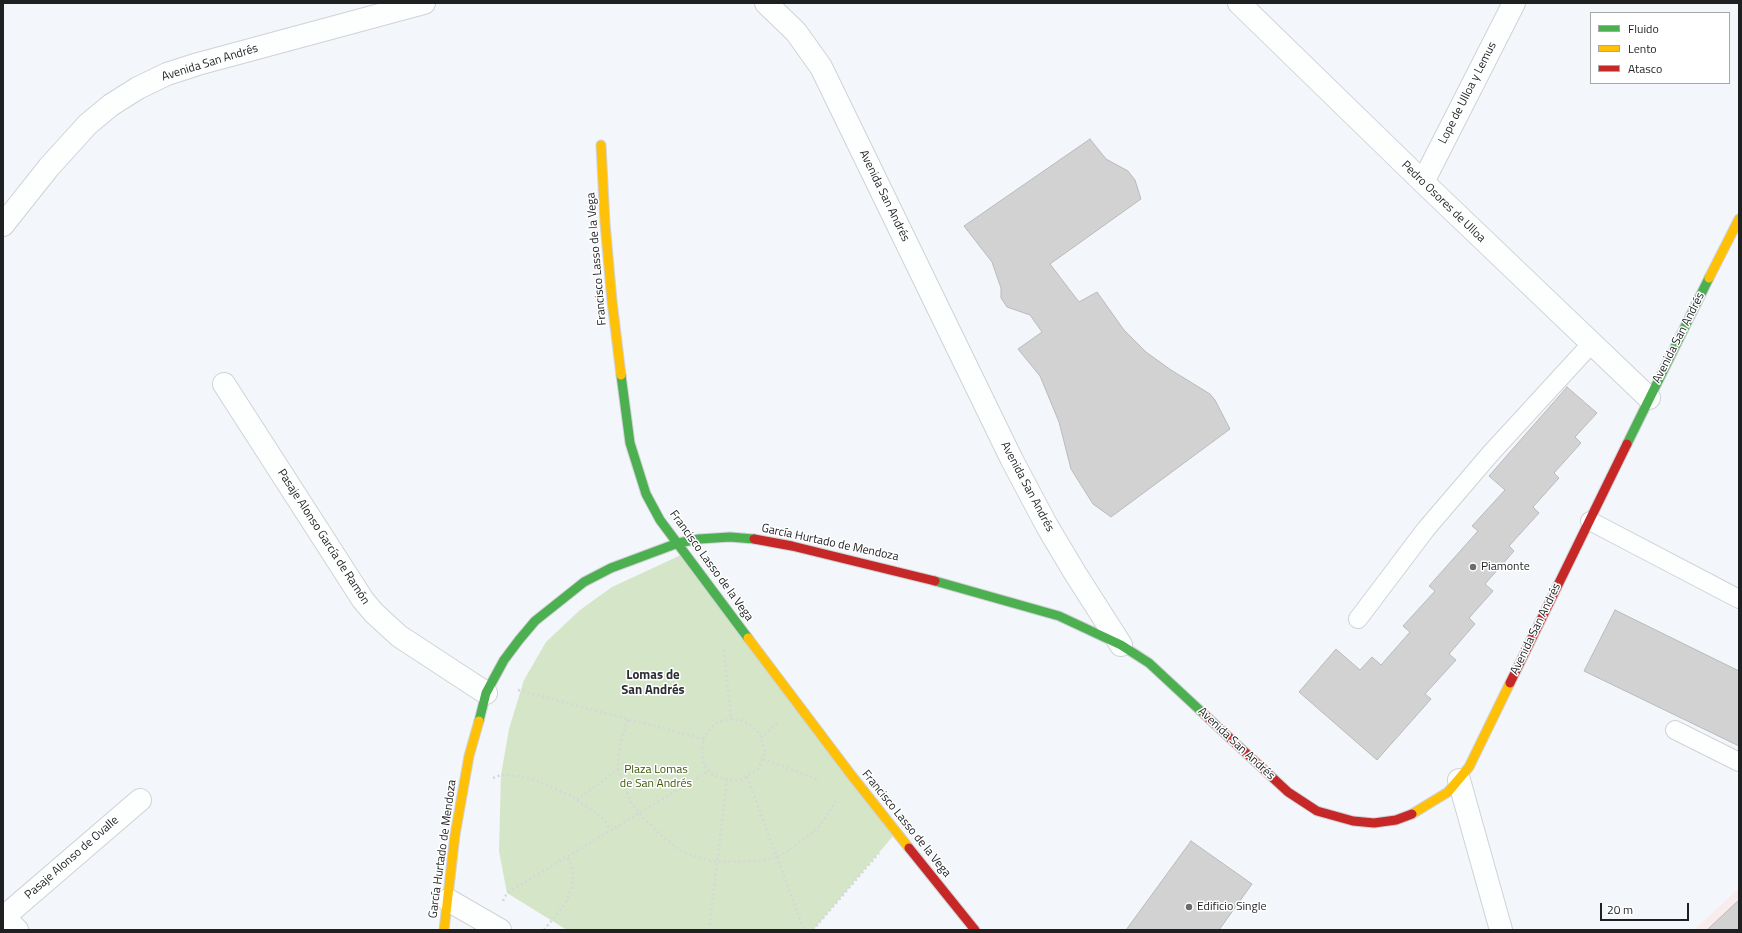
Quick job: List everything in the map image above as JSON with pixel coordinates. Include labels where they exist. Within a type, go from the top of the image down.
[{"type":"street","name":"Avenida San Andrés","points":[[3,226],[49,167],[88,124],[111,105],[138,88],[167,74],[198,64],[424,3]]},
{"type":"street","name":"Avenida San Andrés","points":[[766,3],[796,32],[821,67],[1012,460],[1047,526],[1121,645],[1149,663],[1288,792],[1317,811],[1353,821],[1374,823],[1396,820],[1416,813],[1448,792],[1468,767],[1649,398],[1739,219]]},
{"type":"street","name":"Pedro Osores de Ulloa","points":[[1239,3],[1423,182],[1649,398]]},
{"type":"street","name":"Lope de Ulloa y Lemus","points":[[1423,182],[1514,3]]},
{"type":"street","name":"Francisco Lasso de la Vega","points":[[601,145],[605,223],[612,301],[630,443],[646,494],[660,520],[852,776],[975,930]]},
{"type":"street","name":"Pasaje Alonso García de Ramón","points":[[224,384],[363,600],[374,613],[399,636],[486,693]]},
{"type":"street","name":"García Hurtado de Mendoza","points":[[444,930],[455,835],[476,725],[486,693],[501,665],[535,621],[559,600],[584,582],[611,568],[678,543],[699,539],[730,537],[762,539],[907,573],[1052,614],[1121,645]]},
{"type":"street","points":[[1459,780],[1501,930]]},
{"type":"street","name":"Pasaje Alonso de Ovalle","points":[[8,921],[140,800]]},
{"type":"street","points":[[448,900],[500,930]]},
{"type":"lane","points":[[1358,620],[1441,511],[1491,453],[1592,343]]},
{"type":"lane","points":[[1590,521],[1739,600]]},
{"type":"lane","points":[[1675,730],[1739,762]]},
{"type":"path","points":[[723,644],[731,719]]},
{"type":"path","points":[[521,690],[703,740]]},
{"type":"path","points":[[628,719],[618,758],[618,769],[626,792],[639,813],[662,836],[680,850],[702,859],[717,862],[760,861],[777,857],[799,844],[818,828],[832,808],[836,798]]},
{"type":"path","points":[[731,719],[744,721],[757,730],[764,746],[765,753],[758,769],[747,777],[738,781],[727,780],[718,777],[704,765],[702,756],[703,740],[711,728],[718,722],[731,719]]},
{"type":"path","points":[[763,759],[826,783]]},
{"type":"path","points":[[577,800],[618,769]]},
{"type":"path","points":[[507,893],[709,770]]},
{"type":"path","points":[[501,775],[521,776],[536,781],[577,800],[605,821],[610,830]]},
{"type":"path","points":[[747,777],[804,930]]},
{"type":"path","points":[[709,930],[727,780]]},
{"type":"path","points":[[812,930],[883,848]]},
{"type":"path","points":[[544,930],[565,904],[574,885],[573,870],[567,856]]},
{"type":"shaded area","points":[[1739,888],[1739,930],[1694,930]]},
{"type":"green space","name":"Plaza Lomas de San Andrés","points":[[681,555],[893,836],[813,930],[567,930],[507,893],[499,851],[501,775],[509,729],[524,680],[546,642],[580,610],[612,587]]},
{"type":"building","points":[[1090,139],[1106,159],[1128,171],[1135,180],[1141,199],[1050,264],[1079,302],[1097,292],[1124,330],[1146,352],[1171,370],[1210,394],[1215,400],[1230,429],[1111,517],[1093,504],[1071,469],[1059,422],[1040,376],[1018,349],[1042,332],[1030,315],[1007,307],[1001,298],[1001,288],[992,262],[964,226]]},
{"type":"building","name":"Piamonte","points":[[1567,387],[1597,413],[1575,437],[1581,443],[1554,473],[1559,478],[1533,507],[1539,513],[1509,546],[1514,551],[1485,584],[1493,591],[1469,618],[1475,624],[1449,654],[1456,660],[1425,694],[1431,699],[1377,760],[1299,692],[1336,649],[1360,670],[1372,657],[1381,665],[1410,632],[1403,626],[1435,591],[1429,586],[1478,531],[1472,526],[1505,490],[1489,476]]},
{"type":"building","points":[[1615,610],[1739,671],[1739,746],[1584,671]]},
{"type":"building","name":"Edificio Single","points":[[1191,841],[1252,884],[1219,930],[1126,930]]},
{"type":"building","points":[[1739,900],[1739,930],[1707,930]]},
{"type":"traffic: fast","points":[[1627,444],[1709,278]]},
{"type":"traffic: fast","points":[[621,375],[630,443],[646,494],[660,520],[748,638]]},
{"type":"traffic: fast","points":[[479,721],[486,693],[504,660],[519,640],[535,621],[584,582],[611,568],[678,543],[699,539],[730,537],[754,539]]},
{"type":"traffic: fast","points":[[935,581],[1059,616],[1121,645],[1149,663],[1205,715]]},
{"type":"traffic: slow","points":[[601,145],[605,223],[612,301],[621,375]]},
{"type":"traffic: slow","points":[[1709,278],[1739,219]]},
{"type":"traffic: slow","points":[[748,638],[852,776],[909,848]]},
{"type":"traffic: slow","points":[[1412,814],[1448,792],[1469,767],[1510,683]]},
{"type":"traffic: slow","points":[[444,930],[455,835],[469,756],[479,721]]},
{"type":"traffic: jam","points":[[1510,683],[1627,444]]},
{"type":"traffic: jam","points":[[754,539],[792,546],[935,581]]},
{"type":"traffic: jam","points":[[1205,715],[1288,792],[1317,811],[1353,821],[1374,823],[1396,820],[1412,814]]},
{"type":"traffic: jam","points":[[909,848],[975,930]]},
{"type":"place","name":"Piamonte","points":[[1473,567]]},
{"type":"place","name":"Edificio Single","points":[[1189,907]]},
{"type":"district","name":"Lomas de San Andrés","points":[[653,684]]}]
